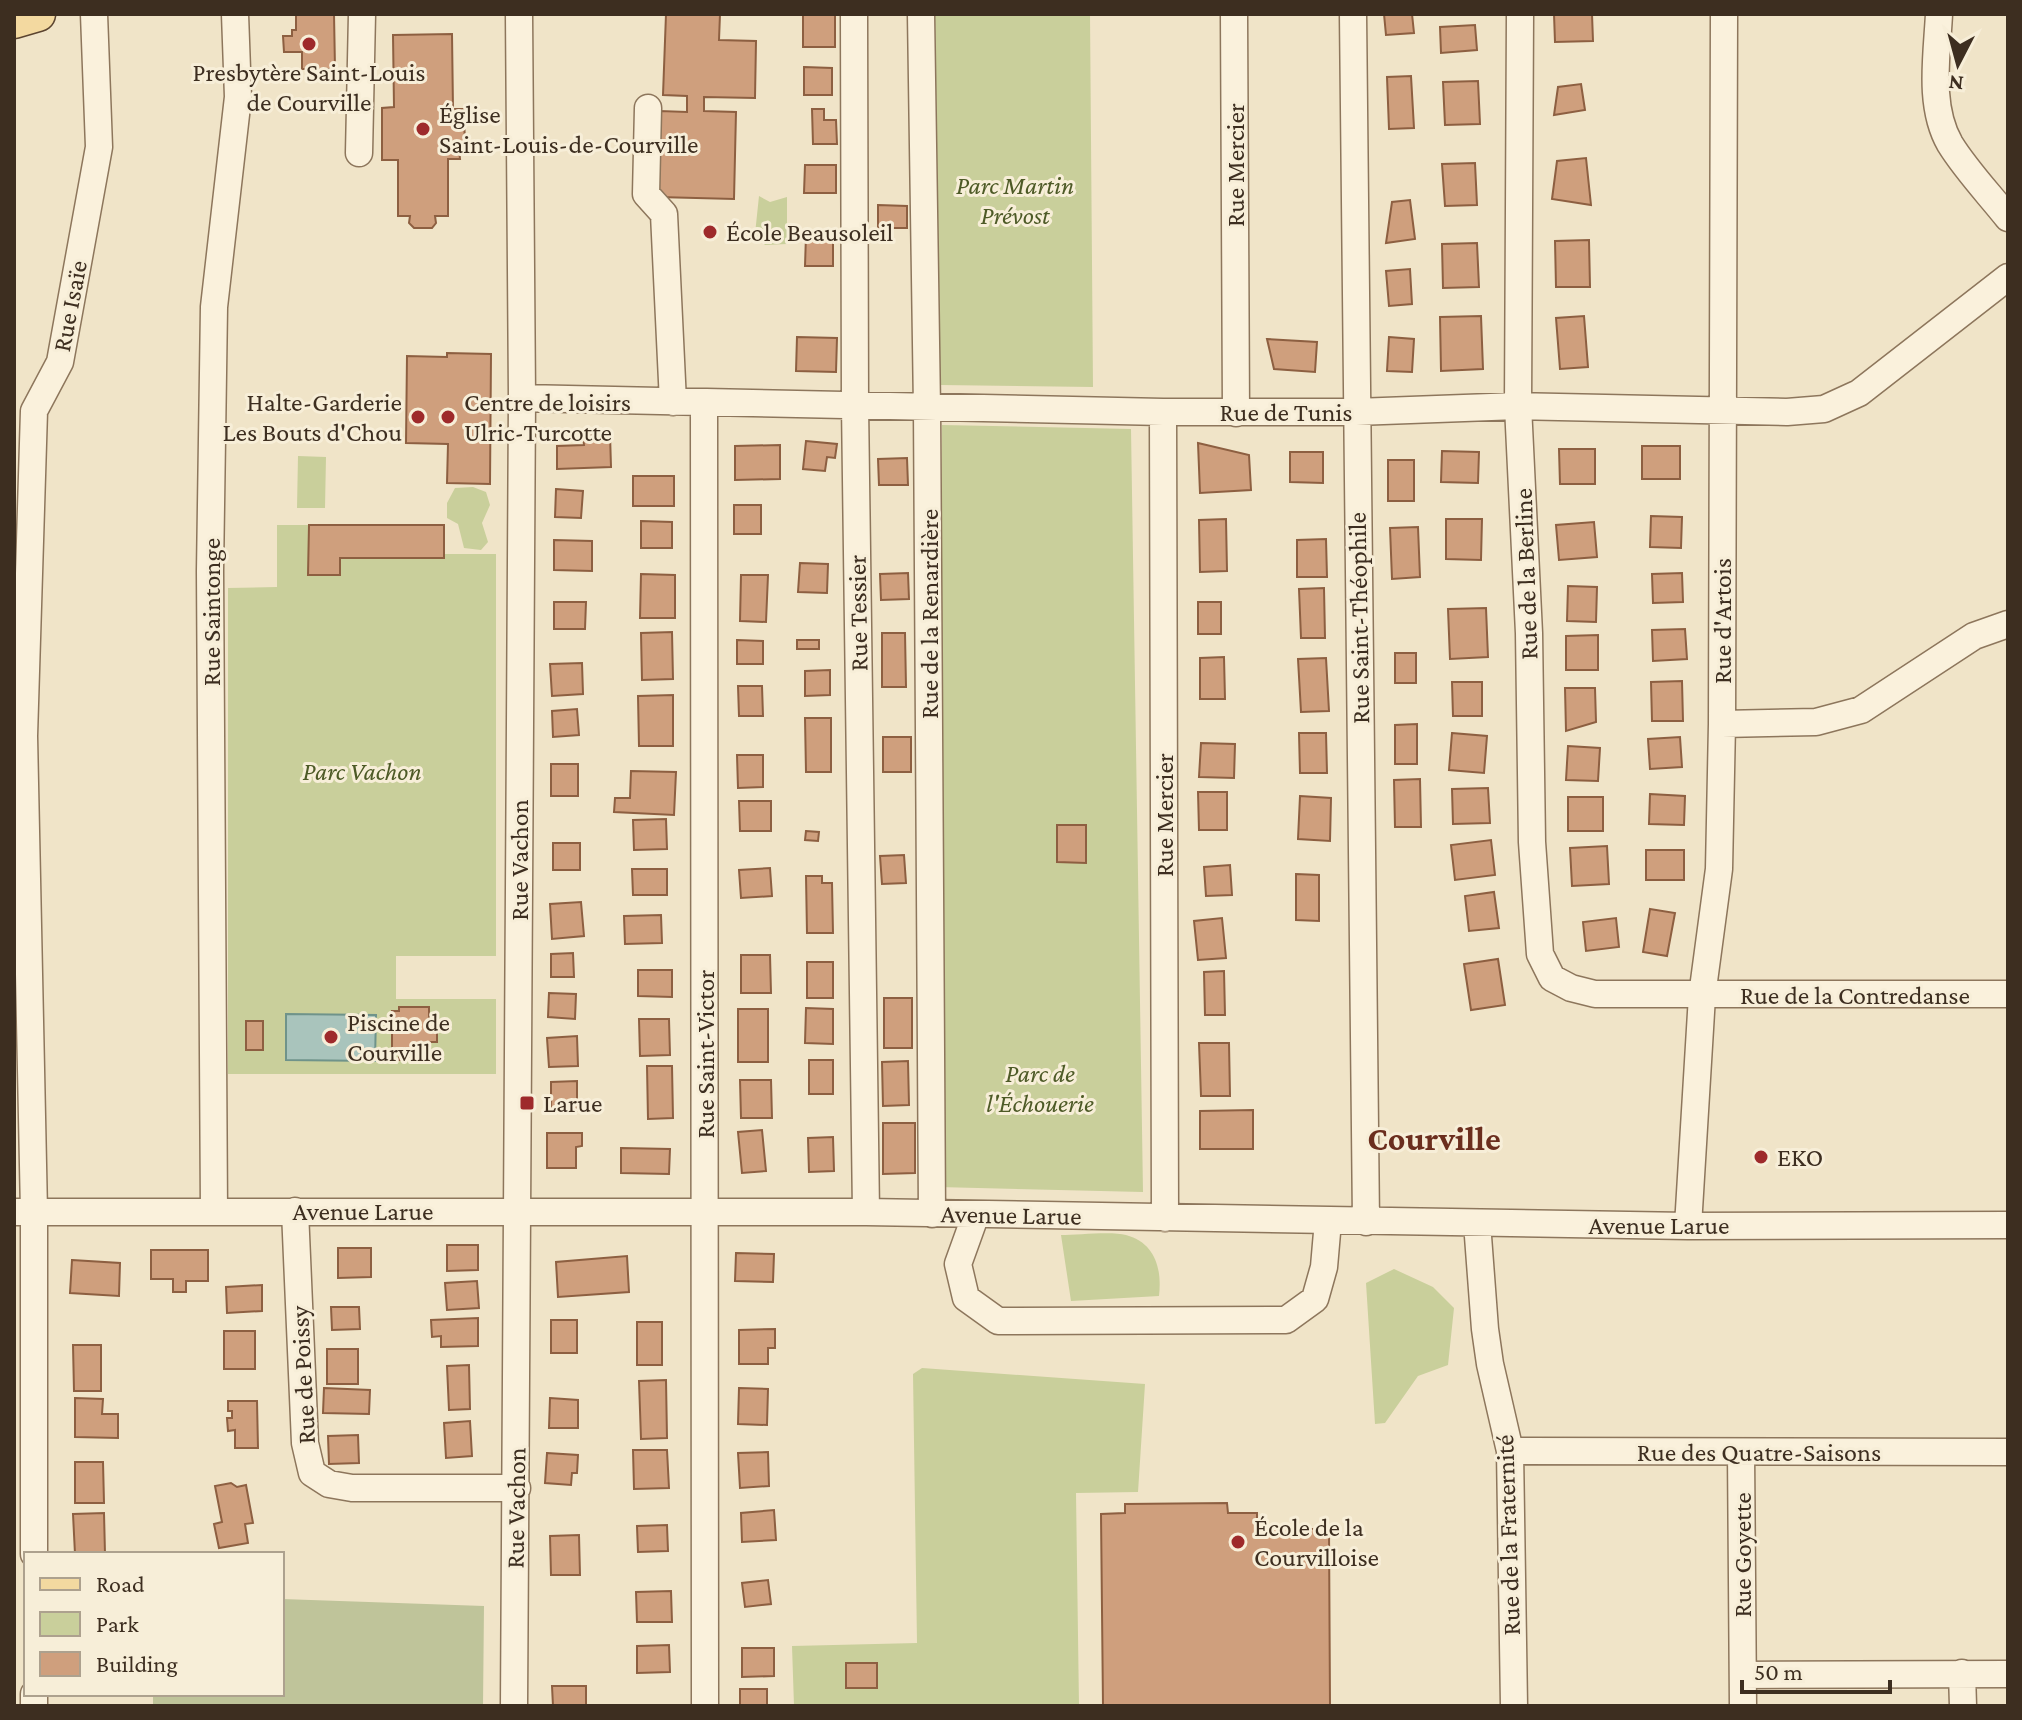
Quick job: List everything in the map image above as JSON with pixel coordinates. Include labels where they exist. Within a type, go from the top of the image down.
[{"type":"main road","points":[[14,21],[38,14]]},
{"type":"street","name":"Rue Isaïe","points":[[34,1552],[24,1212],[24,418],[60,362],[99,147],[94,14]]},
{"type":"street","name":"Rue Saintonge","points":[[214,1212],[210,571],[214,307],[238,97],[235,14]]},
{"type":"street","points":[[359,153],[362,14]]},
{"type":"street","name":"Rue Vachon","points":[[514,1706],[522,398],[519,14]]},
{"type":"street","name":"Rue Tessier","points":[[854,14],[855,405],[866,1212]]},
{"type":"street","name":"Rue de la Renardière","points":[[921,14],[932,1214]]},
{"type":"street","name":"Rue Mercier","points":[[1234,14],[1236,413]]},
{"type":"street","name":"Rue Saint-Théophile","points":[[1353,14],[1366,1222]]},
{"type":"street","name":"Rue de la Berline","points":[[1520,14],[1518,406],[1529,633],[1532,842],[1540,954],[1552,978],[1571,988],[1595,994],[1702,996]]},
{"type":"street","name":"Rue d'Artois","points":[[1688,1226],[1702,996],[1719,869],[1724,14]]},
{"type":"street","points":[[1939,14],[1936,86],[1939,115],[1950,143],[2008,218]]},
{"type":"street","points":[[648,108],[646,194],[664,214],[673,402]]},
{"type":"street","name":"Rue de Tunis","points":[[522,398],[1236,413],[1518,406],[1787,412],[1824,409],[1859,393],[2008,277]]},
{"type":"street","name":"Rue Saint-Victor","points":[[704,402],[705,1706]]},
{"type":"street","name":"Rue Mercier","points":[[1163,412],[1165,1218]]},
{"type":"street","points":[[1722,724],[1816,722],[1861,710],[1974,636],[2008,624]]},
{"type":"street","name":"Rue de la Contredanse","points":[[1702,996],[2008,994]]},
{"type":"street","name":"Rue de Poissy","points":[[295,1211],[305,1443],[312,1473],[329,1484],[352,1488],[517,1488]]},
{"type":"street","name":"Avenue Larue","points":[[24,1212],[866,1212],[1688,1226],[2008,1225]]},
{"type":"street","points":[[976,1214],[958,1264],[966,1298],[998,1321],[1286,1320],[1315,1299],[1324,1267],[1328,1221]]},
{"type":"street","name":"Rue de la Fraternité","points":[[1477,1223],[1490,1364],[1510,1451],[1514,1706]]},
{"type":"street","name":"Rue des Quatre-Saisons","points":[[1510,1451],[2008,1452]]},
{"type":"street","name":"Rue Goyette","points":[[1741,1452],[1743,1706]]},
{"type":"street","points":[[1962,1673],[1963,1706]]},
{"type":"street","points":[[1743,1675],[2008,1674]]},
{"type":"green space","name":"Parc Martin Prévost","points":[[935,14],[1090,14],[1093,387],[940,385]]},
{"type":"green space","points":[[759,196],[770,202],[787,197],[787,244],[765,245],[755,234]]},
{"type":"green space","name":"Parc de l'Échouerie","points":[[942,425],[1131,429],[1143,1192],[938,1187]]},
{"type":"green space","points":[[298,456],[326,457],[325,508],[297,508]]},
{"type":"green space","points":[[473,487],[486,492],[490,505],[482,523],[488,542],[481,550],[464,548],[458,524],[447,518],[447,503],[455,488]]},
{"type":"green space","name":"Parc Vachon","points":[[277,525],[444,525],[444,554],[496,554],[496,956],[396,956],[396,999],[496,999],[496,1074],[228,1074],[228,588],[277,587]]},
{"type":"green space","points":[[1112,1233],[1136,1239],[1155,1259],[1159,1296],[1071,1301],[1061,1235]]},
{"type":"green space","points":[[1394,1269],[1433,1287],[1454,1308],[1448,1365],[1418,1376],[1385,1423],[1375,1424],[1366,1283]]},
{"type":"green space","points":[[922,1368],[1145,1384],[1138,1492],[1076,1493],[1079,1706],[794,1706],[792,1646],[917,1643],[913,1374]]},
{"type":"green space","points":[[284,1599],[484,1606],[483,1706],[153,1706],[153,1696],[284,1696]]},
{"type":"water","name":"Piscine de Courville","points":[[286,1014],[376,1015],[375,1061],[286,1060]]},
{"type":"building","name":"Presbytère Saint-Louis de Courville","points":[[296,14],[334,14],[335,69],[302,69],[302,52],[284,52],[283,36],[292,36],[292,30],[296,30]]},
{"type":"building","points":[[666,14],[720,14],[719,40],[756,41],[755,98],[704,97],[704,111],[736,112],[734,199],[658,197],[660,111],[687,112],[687,96],[663,95]]},
{"type":"building","points":[[803,14],[835,14],[835,47],[803,47]]},
{"type":"building","points":[[1384,14],[1412,14],[1414,33],[1386,35]]},
{"type":"building","points":[[1554,14],[1592,14],[1593,41],[1555,42]]},
{"type":"building","points":[[1475,25],[1477,50],[1441,53],[1440,27]]},
{"type":"building","name":"Église Saint-Louis-de-Courville","points":[[452,34],[453,109],[464,109],[465,149],[459,149],[460,159],[448,159],[448,216],[435,216],[436,223],[432,228],[414,228],[409,223],[410,216],[398,216],[398,160],[382,160],[382,108],[394,107],[393,35]]},
{"type":"building","points":[[804,67],[832,68],[832,95],[804,95]]},
{"type":"building","points":[[1411,76],[1414,128],[1389,129],[1387,77]]},
{"type":"building","points":[[1478,81],[1480,124],[1445,125],[1443,82]]},
{"type":"building","points":[[1581,84],[1585,110],[1554,115],[1558,87]]},
{"type":"building","points":[[812,109],[824,109],[824,120],[836,120],[837,144],[813,144]]},
{"type":"building","points":[[1586,158],[1591,205],[1552,199],[1557,161]]},
{"type":"building","points":[[1475,163],[1477,205],[1445,206],[1442,164]]},
{"type":"building","points":[[805,165],[836,165],[836,193],[804,193]]},
{"type":"building","points":[[1410,200],[1415,239],[1386,243],[1392,202]]},
{"type":"building","points":[[878,205],[907,206],[907,228],[878,228]]},
{"type":"building","points":[[806,235],[833,235],[833,266],[805,266]]},
{"type":"building","points":[[1589,240],[1590,287],[1556,287],[1555,241]]},
{"type":"building","points":[[1477,243],[1479,287],[1443,288],[1442,244]]},
{"type":"building","points":[[1410,269],[1412,304],[1389,306],[1386,271]]},
{"type":"building","points":[[1481,316],[1483,369],[1441,371],[1440,317]]},
{"type":"building","points":[[1584,316],[1588,367],[1560,369],[1556,318]]},
{"type":"building","points":[[797,337],[837,338],[836,372],[796,371]]},
{"type":"building","points":[[1389,337],[1414,339],[1412,372],[1387,371]]},
{"type":"building","points":[[1267,339],[1317,342],[1315,372],[1274,369]]},
{"type":"building","name":"Centre de loisirs Ulric-Turcotte","points":[[447,353],[491,354],[490,484],[447,483],[448,444],[406,443],[407,356],[447,357]]},
{"type":"building","points":[[610,434],[611,467],[557,469],[557,446],[584,445],[583,435]]},
{"type":"building","points":[[806,441],[837,444],[835,458],[827,457],[825,471],[803,469]]},
{"type":"building","points":[[1198,443],[1249,455],[1251,490],[1200,493]]},
{"type":"building","points":[[780,445],[780,479],[735,480],[735,446]]},
{"type":"building","points":[[1642,446],[1680,446],[1680,479],[1642,479]]},
{"type":"building","points":[[1559,449],[1595,449],[1595,484],[1560,484]]},
{"type":"building","points":[[1442,451],[1479,452],[1478,483],[1441,482]]},
{"type":"building","points":[[1290,452],[1323,452],[1323,483],[1290,482]]},
{"type":"building","points":[[907,458],[908,485],[879,485],[878,459]]},
{"type":"building","points":[[1388,460],[1414,460],[1414,501],[1388,501]]},
{"type":"building","points":[[633,476],[674,476],[674,506],[633,506]]},
{"type":"building","points":[[556,489],[583,491],[581,518],[555,517]]},
{"type":"building","points":[[734,505],[761,505],[761,534],[734,534]]},
{"type":"building","points":[[1651,516],[1682,517],[1681,548],[1650,547]]},
{"type":"building","points":[[1226,519],[1227,571],[1200,572],[1199,520]]},
{"type":"building","points":[[1446,519],[1482,519],[1481,560],[1446,559]]},
{"type":"building","points":[[641,521],[672,522],[672,548],[641,548]]},
{"type":"building","points":[[1594,522],[1597,557],[1559,560],[1556,525]]},
{"type":"building","points":[[309,525],[444,525],[444,558],[340,558],[340,575],[308,575]]},
{"type":"building","points":[[1418,527],[1420,577],[1392,579],[1390,528]]},
{"type":"building","points":[[1326,539],[1327,577],[1297,577],[1297,540]]},
{"type":"building","points":[[554,540],[592,541],[592,571],[554,570]]},
{"type":"building","points":[[800,563],[828,564],[827,593],[798,592]]},
{"type":"building","points":[[908,573],[909,599],[881,600],[880,574]]},
{"type":"building","points":[[1682,573],[1683,602],[1653,603],[1652,574]]},
{"type":"building","points":[[641,574],[675,575],[675,618],[640,618]]},
{"type":"building","points":[[741,575],[768,575],[766,622],[740,621]]},
{"type":"building","points":[[1568,586],[1597,587],[1596,622],[1567,621]]},
{"type":"building","points":[[1324,588],[1325,638],[1301,638],[1299,589]]},
{"type":"building","points":[[554,602],[586,602],[585,629],[554,629]]},
{"type":"building","points":[[1198,602],[1221,602],[1221,634],[1198,634]]},
{"type":"building","points":[[1486,608],[1488,657],[1450,659],[1448,609]]},
{"type":"building","points":[[1685,629],[1687,659],[1653,661],[1652,630]]},
{"type":"building","points":[[672,632],[673,679],[642,680],[641,633]]},
{"type":"building","points":[[882,633],[905,633],[906,687],[882,687]]},
{"type":"building","points":[[1598,635],[1598,670],[1566,670],[1566,636]]},
{"type":"building","points":[[737,640],[763,641],[763,664],[737,664]]},
{"type":"building","points":[[797,640],[819,640],[819,649],[797,649]]},
{"type":"building","points":[[1395,653],[1416,653],[1416,683],[1395,683]]},
{"type":"building","points":[[1224,657],[1225,699],[1200,699],[1200,658]]},
{"type":"building","points":[[1326,658],[1329,711],[1301,712],[1298,659]]},
{"type":"building","points":[[582,663],[583,694],[552,696],[550,664]]},
{"type":"building","points":[[830,670],[830,695],[805,696],[805,671]]},
{"type":"building","points":[[1682,681],[1683,721],[1652,721],[1651,682]]},
{"type":"building","points":[[1452,682],[1482,682],[1482,716],[1453,716]]},
{"type":"building","points":[[738,686],[762,686],[763,716],[739,716]]},
{"type":"building","points":[[1565,688],[1595,688],[1596,722],[1566,731]]},
{"type":"building","points":[[673,695],[673,746],[639,746],[638,696]]},
{"type":"building","points":[[577,709],[579,735],[553,737],[552,711]]},
{"type":"building","points":[[805,718],[831,718],[831,772],[806,772]]},
{"type":"building","points":[[1417,724],[1417,764],[1395,764],[1395,725]]},
{"type":"building","points":[[1299,733],[1326,733],[1327,773],[1300,773]]},
{"type":"building","points":[[1452,733],[1487,736],[1484,773],[1449,770]]},
{"type":"building","points":[[883,737],[911,737],[911,772],[883,772]]},
{"type":"building","points":[[1680,737],[1682,767],[1650,769],[1648,739]]},
{"type":"building","points":[[1201,743],[1235,744],[1234,778],[1199,777]]},
{"type":"building","points":[[1568,746],[1600,748],[1598,781],[1566,780]]},
{"type":"building","points":[[737,755],[763,755],[763,787],[738,788]]},
{"type":"building","points":[[551,764],[578,764],[578,796],[551,796]]},
{"type":"building","points":[[631,771],[676,772],[674,815],[614,812],[615,798],[630,798]]},
{"type":"building","points":[[1420,779],[1421,827],[1395,827],[1394,780]]},
{"type":"building","points":[[1488,788],[1490,823],[1453,824],[1452,789]]},
{"type":"building","points":[[1198,792],[1227,792],[1227,830],[1199,830]]},
{"type":"building","points":[[1650,794],[1685,796],[1684,825],[1649,824]]},
{"type":"building","points":[[1300,796],[1331,798],[1330,841],[1298,839]]},
{"type":"building","points":[[1568,797],[1603,797],[1603,831],[1568,831]]},
{"type":"building","points":[[739,801],[771,801],[771,831],[740,831]]},
{"type":"building","points":[[666,819],[667,849],[634,850],[633,820]]},
{"type":"building","points":[[1057,825],[1086,825],[1086,863],[1057,862]]},
{"type":"building","points":[[806,831],[819,832],[818,841],[805,840]]},
{"type":"building","points":[[1491,840],[1495,875],[1455,880],[1451,845]]},
{"type":"building","points":[[553,843],[580,843],[580,870],[553,870]]},
{"type":"building","points":[[1607,846],[1609,884],[1572,886],[1570,848]]},
{"type":"building","points":[[1646,850],[1684,850],[1684,880],[1646,880]]},
{"type":"building","points":[[904,855],[906,883],[882,884],[880,856]]},
{"type":"building","points":[[1230,865],[1232,895],[1206,896],[1204,867]]},
{"type":"building","points":[[770,868],[772,896],[741,898],[739,870]]},
{"type":"building","points":[[632,869],[667,869],[667,895],[633,895]]},
{"type":"building","points":[[1296,874],[1319,875],[1319,921],[1296,920]]},
{"type":"building","points":[[806,876],[822,876],[822,883],[832,883],[833,933],[807,933]]},
{"type":"building","points":[[1494,892],[1499,928],[1469,931],[1465,896]]},
{"type":"building","points":[[581,902],[584,936],[552,939],[550,904]]},
{"type":"building","points":[[1650,909],[1675,913],[1667,956],[1643,952]]},
{"type":"building","points":[[661,915],[662,943],[625,944],[624,916]]},
{"type":"building","points":[[1222,918],[1226,958],[1198,960],[1194,921]]},
{"type":"building","points":[[1616,918],[1619,947],[1586,951],[1583,922]]},
{"type":"building","points":[[573,953],[574,977],[551,977],[551,954]]},
{"type":"building","points":[[741,955],[770,955],[771,993],[741,993]]},
{"type":"building","points":[[1498,959],[1505,1005],[1471,1010],[1464,964]]},
{"type":"building","points":[[807,962],[833,962],[833,998],[807,998]]},
{"type":"building","points":[[638,970],[672,970],[672,997],[638,996]]},
{"type":"building","points":[[1224,971],[1225,1015],[1205,1015],[1204,972]]},
{"type":"building","points":[[549,993],[576,994],[575,1019],[548,1017]]},
{"type":"building","points":[[884,998],[912,998],[912,1048],[884,1048]]},
{"type":"building","points":[[399,1007],[429,1007],[429,1025],[437,1025],[437,1042],[430,1042],[430,1060],[399,1060],[399,1051],[392,1051],[392,1011],[399,1011]]},
{"type":"building","points":[[806,1008],[833,1009],[833,1044],[805,1043]]},
{"type":"building","points":[[738,1009],[768,1009],[768,1062],[738,1062]]},
{"type":"building","points":[[639,1019],[669,1019],[670,1055],[640,1056]]},
{"type":"building","points":[[246,1021],[263,1021],[263,1050],[246,1050]]},
{"type":"building","points":[[577,1036],[578,1066],[549,1067],[547,1038]]},
{"type":"building","points":[[1199,1043],[1229,1043],[1230,1096],[1201,1096]]},
{"type":"building","points":[[809,1060],[833,1060],[833,1094],[809,1094]]},
{"type":"building","points":[[908,1061],[909,1105],[883,1106],[882,1062]]},
{"type":"building","points":[[647,1066],[672,1066],[673,1118],[648,1119]]},
{"type":"building","points":[[740,1080],[771,1080],[772,1118],[741,1118]]},
{"type":"building","points":[[577,1081],[577,1111],[551,1111],[551,1082]]},
{"type":"building","points":[[1253,1110],[1253,1149],[1200,1149],[1200,1111]]},
{"type":"building","points":[[883,1123],[915,1123],[915,1173],[883,1174]]},
{"type":"building","points":[[762,1130],[766,1171],[742,1173],[738,1132]]},
{"type":"building","points":[[547,1133],[582,1133],[582,1146],[576,1147],[576,1168],[547,1168]]},
{"type":"building","points":[[833,1137],[834,1171],[809,1172],[808,1138]]},
{"type":"building","points":[[621,1148],[670,1149],[669,1174],[621,1173]]},
{"type":"building","points":[[447,1245],[478,1245],[478,1270],[447,1271]]},
{"type":"building","points":[[338,1248],[371,1248],[371,1277],[338,1278]]},
{"type":"building","points":[[151,1250],[208,1250],[208,1281],[186,1281],[186,1292],[173,1292],[173,1279],[151,1279]]},
{"type":"building","points":[[736,1253],[774,1254],[773,1282],[735,1281]]},
{"type":"building","points":[[627,1256],[629,1292],[558,1297],[556,1262]]},
{"type":"building","points":[[72,1260],[120,1263],[119,1296],[70,1293]]},
{"type":"building","points":[[477,1281],[479,1308],[447,1310],[445,1283]]},
{"type":"building","points":[[262,1285],[262,1311],[227,1313],[226,1287]]},
{"type":"building","points":[[331,1307],[359,1307],[360,1329],[332,1330]]},
{"type":"building","points":[[478,1318],[478,1346],[441,1347],[441,1336],[432,1337],[431,1320]]},
{"type":"building","points":[[551,1320],[577,1320],[577,1353],[551,1353]]},
{"type":"building","points":[[637,1322],[662,1322],[662,1365],[637,1365]]},
{"type":"building","points":[[775,1329],[775,1348],[768,1348],[768,1364],[739,1364],[739,1330]]},
{"type":"building","points":[[224,1331],[255,1331],[255,1369],[224,1369]]},
{"type":"building","points":[[73,1345],[101,1345],[101,1391],[74,1391]]},
{"type":"building","points":[[327,1349],[358,1349],[358,1384],[327,1384]]},
{"type":"building","points":[[469,1365],[470,1409],[449,1410],[447,1366]]},
{"type":"building","points":[[666,1380],[667,1438],[641,1439],[639,1381]]},
{"type":"building","points":[[324,1388],[370,1390],[369,1414],[323,1413]]},
{"type":"building","points":[[739,1388],[768,1389],[767,1425],[738,1424]]},
{"type":"building","points":[[75,1398],[103,1399],[102,1414],[118,1414],[118,1438],[75,1437]]},
{"type":"building","points":[[550,1398],[578,1400],[578,1428],[549,1428]]},
{"type":"building","points":[[228,1401],[257,1401],[258,1448],[235,1448],[235,1430],[228,1431],[227,1418],[232,1418],[232,1411],[228,1411]]},
{"type":"building","points":[[470,1421],[472,1456],[446,1458],[444,1423]]},
{"type":"building","points":[[358,1435],[359,1463],[329,1464],[328,1436]]},
{"type":"building","points":[[633,1450],[667,1450],[669,1488],[634,1489]]},
{"type":"building","points":[[768,1452],[769,1486],[740,1488],[738,1453]]},
{"type":"building","points":[[547,1453],[578,1455],[577,1473],[572,1473],[571,1485],[545,1483]]},
{"type":"building","points":[[75,1462],[103,1462],[104,1503],[75,1503]]},
{"type":"building","points":[[231,1483],[237,1487],[246,1485],[253,1523],[245,1524],[248,1543],[219,1548],[214,1524],[222,1522],[215,1486]]},
{"type":"building","points":[[1227,1503],[1228,1513],[1257,1513],[1257,1529],[1329,1529],[1330,1706],[1103,1706],[1101,1514],[1125,1513],[1125,1504]]},
{"type":"building","points":[[774,1510],[776,1540],[742,1542],[741,1513]]},
{"type":"building","points":[[104,1513],[105,1552],[75,1552],[73,1514]]},
{"type":"building","points":[[667,1525],[668,1551],[638,1552],[637,1526]]},
{"type":"building","points":[[579,1535],[580,1575],[551,1575],[550,1536]]},
{"type":"building","points":[[768,1580],[771,1604],[745,1607],[742,1583]]},
{"type":"building","points":[[671,1591],[672,1622],[637,1622],[636,1592]]},
{"type":"building","points":[[669,1645],[670,1672],[637,1673],[637,1646]]},
{"type":"building","points":[[742,1648],[774,1648],[774,1676],[742,1677]]},
{"type":"building","points":[[846,1663],[877,1663],[877,1688],[846,1688]]},
{"type":"building","points":[[552,1686],[586,1686],[586,1706],[553,1706]]},
{"type":"building","points":[[740,1689],[767,1689],[767,1706],[740,1706]]},
{"type":"place","name":"Presbytère Saint-Louis de Courville","points":[[309,44]]},
{"type":"place","name":"Église Saint-Louis-de-Courville","points":[[423,129]]},
{"type":"place","name":"École Beausoleil","points":[[710,232]]},
{"type":"place","name":"Halte-Garderie Les Bouts d'Chou","points":[[418,417]]},
{"type":"place","name":"Centre de loisirs Ulric-Turcotte","points":[[448,417]]},
{"type":"place","name":"Piscine de Courville","points":[[331,1037]]},
{"type":"place","name":"Larue","points":[[527,1103]]},
{"type":"place","name":"EKO","points":[[1761,1157]]},
{"type":"place","name":"École de la Courvilloise","points":[[1238,1542]]},
{"type":"district","name":"Courville","points":[[1434,1138]]}]
